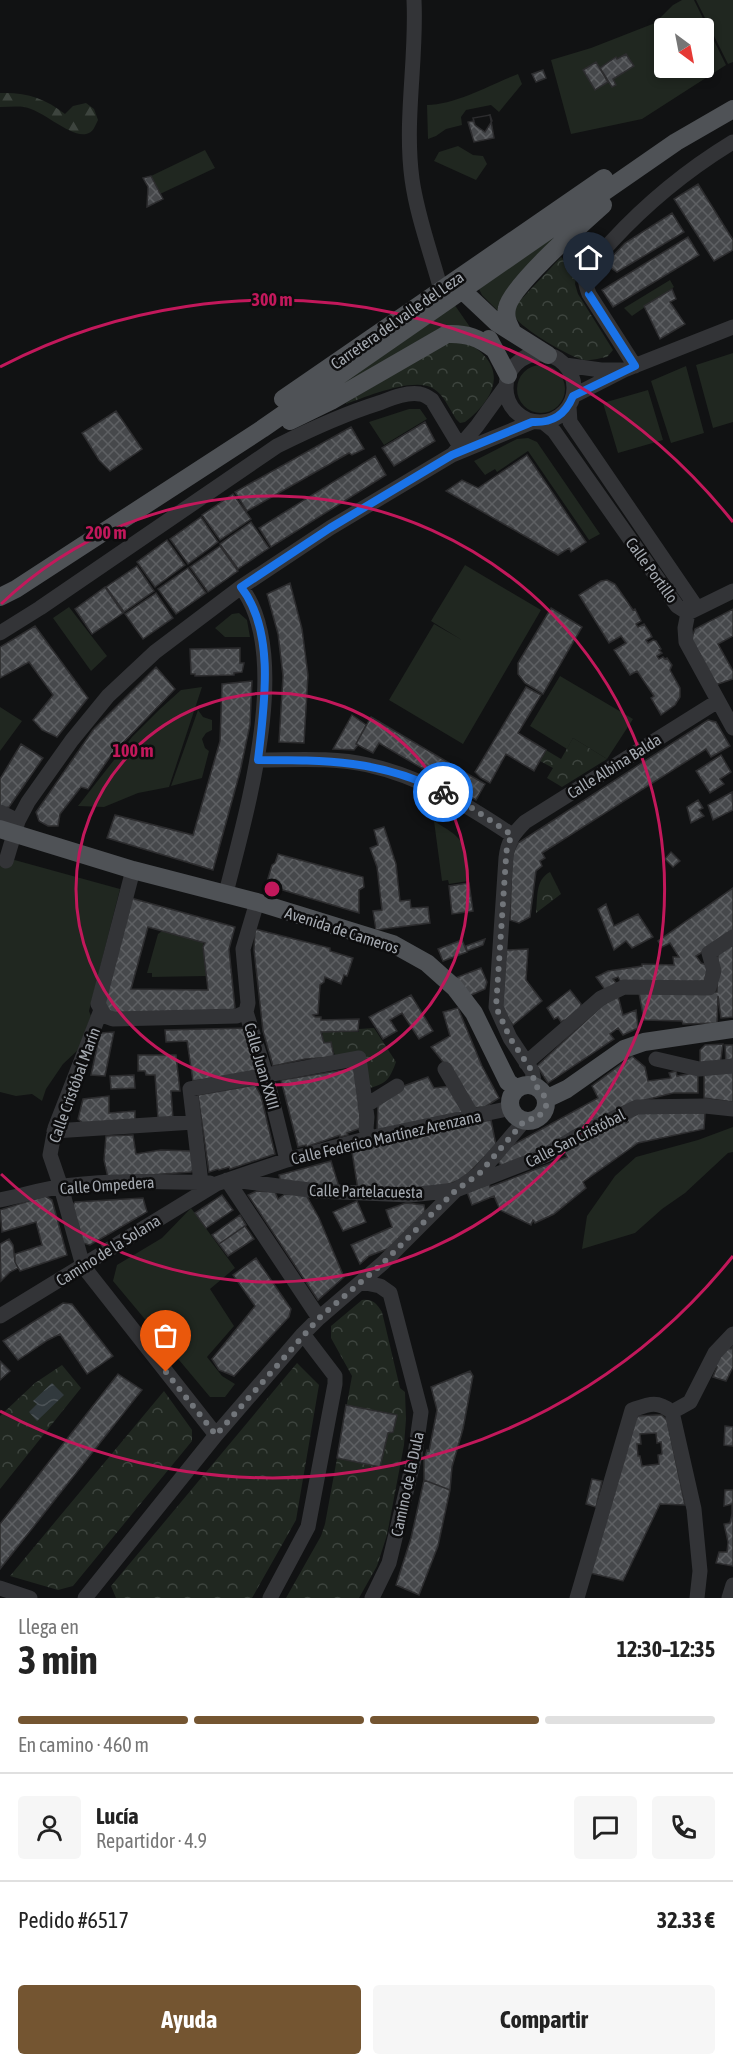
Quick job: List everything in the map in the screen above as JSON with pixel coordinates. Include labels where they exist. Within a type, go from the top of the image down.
[{"type":"main road","name":"Carretera del valle del Leza","points":[[70,553],[141,499],[557,209],[670,135],[733,100]]},
{"type":"main road","name":"Carretera del valle del Leza","points":[[0,597],[156,499],[463,291],[676,142],[733,109]]},
{"type":"main road","points":[[512,331],[506,318],[507,306],[514,293],[560,244],[607,201],[733,109]]},
{"type":"main road","points":[[507,381],[495,350],[463,291],[466,282],[540,229],[557,209]]},
{"type":"main road","points":[[328,368],[368,350],[449,292],[463,291],[497,322],[548,355]]},
{"type":"main road","points":[[156,499],[193,482],[280,426],[331,401],[435,339],[447,334],[462,333],[479,339],[495,350]]},
{"type":"main road","name":"Avenida de Cameros","points":[[11,828],[134,870],[226,893],[393,944],[427,963],[454,988],[474,1013],[508,1082],[533,1091]]},
{"type":"main road","points":[[533,1091],[546,1106],[538,1118],[518,1114],[510,1101],[533,1091],[567,1089],[624,1049],[644,1042],[733,1029]]},
{"type":"street","points":[[414,0],[416,32],[410,131],[412,179],[441,290]]},
{"type":"street","points":[[629,368],[589,294],[586,273],[592,263],[635,215],[673,183],[733,142]]},
{"type":"street","points":[[6,861],[11,828],[72,740],[108,696],[155,652],[241,587],[330,528],[456,450],[557,417],[571,401],[629,368],[733,327]]},
{"type":"street","points":[[456,450],[477,426],[520,360],[538,354],[548,355],[565,365],[601,370],[629,368]]},
{"type":"street","points":[[565,365],[573,379],[571,401]]},
{"type":"street","points":[[507,381],[507,399],[512,409],[521,417],[537,422]]},
{"type":"street","points":[[0,633],[277,446],[349,412],[404,394],[418,393],[432,400],[446,423],[456,450]]},
{"type":"street","name":"Calle Portillo","points":[[571,401],[570,422],[692,610]]},
{"type":"street","name":"Calle Portillo","points":[[537,422],[554,431],[677,606],[692,610]]},
{"type":"street","points":[[446,423],[457,429],[477,426]]},
{"type":"street","points":[[226,893],[258,760],[265,698],[264,662],[258,622],[250,598],[241,587]]},
{"type":"street","points":[[692,610],[733,591]]},
{"type":"street","name":"Calle Portillo","points":[[692,610],[685,628],[686,642],[733,728]]},
{"type":"street","name":"Calle Albina Balda","points":[[512,835],[525,822],[718,701]]},
{"type":"street","points":[[258,760],[328,760],[367,765],[402,775],[463,802],[512,835],[507,847],[496,1007],[510,1038],[532,1071],[533,1091]]},
{"type":"street","points":[[0,812],[11,828]]},
{"type":"street","name":"Calle Cristóbal Marín","points":[[83,1266],[50,1155],[54,1131],[101,1010],[98,1004],[134,870]]},
{"type":"street","name":"Calle Juan XXIII","points":[[257,902],[249,922],[243,949],[248,1003],[246,1012],[266,1075],[287,1160]]},
{"type":"street","points":[[526,1062],[601,998],[624,987],[709,988],[714,971],[709,953],[733,937]]},
{"type":"street","points":[[101,1010],[105,1016],[113,1018],[237,1016],[246,1012]]},
{"type":"street","points":[[319,1318],[215,1182],[194,1122],[190,1089],[359,1058],[366,1129],[369,1138]]},
{"type":"street","points":[[656,1059],[699,1069],[733,1066]]},
{"type":"street","points":[[445,1069],[473,1117]]},
{"type":"street","points":[[365,1106],[397,1086]]},
{"type":"street","name":"Calle San Cristóbal","points":[[456,1190],[546,1155],[579,1135],[637,1107],[705,1106],[733,1109]]},
{"type":"street","points":[[456,1190],[479,1174],[518,1114]]},
{"type":"street","name":"Calle Federico Martínez Arenzana","points":[[215,1182],[369,1138],[473,1117],[518,1114]]},
{"type":"street","points":[[54,1131],[194,1122]]},
{"type":"street","name":"Calle Ompedera","points":[[0,1200],[61,1187],[154,1181],[215,1182]]},
{"type":"street","name":"Calle Partelacuesta","points":[[215,1182],[317,1191],[410,1195],[456,1190]]},
{"type":"street","name":"Camino de la Solana","points":[[0,1316],[215,1182]]},
{"type":"street","name":"Calle Partelacuesta","points":[[85,1598],[216,1435],[303,1334],[383,1263],[456,1190]]},
{"type":"street","points":[[83,1266],[216,1435]]},
{"type":"street","name":"Camino de la Dula","points":[[362,1282],[380,1286],[390,1293],[421,1412],[415,1455],[392,1554],[372,1598]]},
{"type":"street","points":[[270,1598],[308,1527],[335,1384],[335,1376],[303,1334]]},
{"type":"street","points":[[672,1412],[690,1402],[715,1353],[733,1334]]},
{"type":"street","points":[[577,1598],[632,1410],[648,1404],[663,1405],[672,1412],[694,1509],[700,1572],[697,1598]]},
{"type":"street","points":[[729,1598],[733,1585]]},
{"type":"street","points":[[0,1588],[30,1598]]},
{"type":"green space","points":[[682,0],[694,0],[703,18],[660,18],[673,5]]},
{"type":"green space","points":[[696,0],[733,0],[733,62],[728,64],[714,36],[714,18],[705,18]]},
{"type":"green space","points":[[654,23],[654,78],[706,78],[642,119],[571,134],[551,60],[591,48]]},
{"type":"green space","points":[[714,41],[726,65],[714,73]]},
{"type":"green space","points":[[518,74],[522,84],[499,112],[491,105],[466,110],[461,117],[462,125],[446,129],[428,139],[427,105],[461,98]]},
{"type":"green space","points":[[0,93],[35,97],[65,114],[73,106],[86,103],[94,109],[98,120],[90,132],[79,134],[31,109],[0,107]]},
{"type":"green space","points":[[458,146],[473,155],[483,156],[487,164],[476,180],[434,161],[439,152]]},
{"type":"green space","points":[[205,150],[215,168],[160,194],[151,176]]},
{"type":"green space","points":[[577,221],[501,314],[482,295],[479,289]]},
{"type":"green space","points":[[561,257],[577,271],[575,284],[578,294],[613,350],[607,357],[593,360],[578,358],[536,335],[515,317],[515,306]]},
{"type":"green space","points":[[670,280],[674,287],[632,316],[624,308]]},
{"type":"green space","points":[[454,304],[470,327],[316,402]]},
{"type":"green space","points":[[462,340],[487,358],[494,379],[492,390],[486,400],[465,422],[460,423],[441,395],[426,386],[403,386],[346,404],[442,345]]},
{"type":"green space","points":[[733,353],[733,422],[713,428],[696,365]]},
{"type":"green space","points":[[536,365],[546,365],[558,372],[565,384],[565,394],[558,406],[546,413],[536,413],[521,402],[517,394],[517,384],[528,369]]},
{"type":"green space","points":[[686,366],[704,433],[671,443],[651,381]]},
{"type":"green space","points":[[648,390],[663,440],[618,453],[603,403]]},
{"type":"green space","points":[[409,409],[420,409],[427,419],[384,445],[369,422]]},
{"type":"green space","points":[[528,438],[537,442],[600,534],[589,540],[528,451],[497,472],[495,469],[485,475],[474,461],[517,439]]},
{"type":"green space","points":[[465,565],[541,610],[463,744],[389,700],[434,624],[462,640],[431,621]]},
{"type":"green space","points":[[69,607],[107,656],[91,671],[53,618]]},
{"type":"green space","points":[[239,613],[247,620],[250,637],[225,637],[215,628],[232,614]]},
{"type":"green space","points":[[560,676],[633,719],[607,759],[573,738],[567,749],[530,726]]},
{"type":"green space","points":[[202,687],[169,787],[138,793],[104,807],[78,806],[132,737],[160,709],[181,690]]},
{"type":"green space","points":[[0,707],[22,721],[0,751]]},
{"type":"green space","points":[[198,710],[203,717],[212,720],[212,730],[202,739],[205,748],[209,751],[202,778],[171,786]]},
{"type":"green space","points":[[573,738],[607,759],[562,787],[547,778],[553,768],[540,761],[546,750],[561,759]]},
{"type":"green space","points":[[434,821],[461,841],[469,866],[468,881],[449,884],[448,880],[442,881]]},
{"type":"green space","points":[[0,856],[120,889],[89,1011],[91,1016],[78,1050],[63,1064],[46,1089],[42,1101],[32,1094],[16,1096],[0,1092]]},
{"type":"green space","points":[[550,872],[561,894],[536,913],[540,884],[545,875]]},
{"type":"green space","points":[[162,931],[203,942],[206,976],[152,977],[152,973],[147,973],[158,934]]},
{"type":"green space","points":[[374,1028],[396,1062],[386,1081],[366,1089],[361,1054],[335,1056],[331,1042],[324,1043],[322,1032],[359,1032],[359,1029]]},
{"type":"green space","points":[[733,1127],[733,1152],[728,1153],[685,1193],[662,1209],[635,1233],[582,1249],[587,1216],[615,1176],[636,1157],[698,1140]]},
{"type":"green space","points":[[191,1208],[235,1268],[210,1289],[234,1326],[207,1357],[222,1376],[235,1384],[225,1397],[210,1397],[113,1281],[117,1265],[162,1238]]},
{"type":"green space","points":[[362,1300],[374,1302],[382,1312],[400,1388],[405,1392],[404,1445],[387,1535],[377,1566],[359,1598],[286,1598],[321,1536],[325,1524],[352,1376],[331,1338],[331,1326]]},
{"type":"green space","points":[[297,1363],[319,1385],[296,1520],[252,1598],[116,1598],[111,1586]]},
{"type":"green space","points":[[62,1365],[81,1388],[0,1489],[0,1416],[35,1383]]},
{"type":"green space","points":[[164,1391],[192,1430],[192,1441],[73,1586],[58,1590],[10,1576]]},
{"type":"water","points":[[52,1383],[64,1395],[37,1421],[29,1412],[37,1404],[33,1401]]},
{"type":"building","points":[[626,54],[634,66],[613,79],[616,85],[612,87],[600,68],[616,57],[617,59]]},
{"type":"building","points":[[596,62],[608,82],[595,90],[583,70]]},
{"type":"building","points":[[543,70],[546,78],[536,82],[532,74]]},
{"type":"building","points":[[490,115],[494,138],[474,142],[468,122],[474,121],[473,118]]},
{"type":"building","points":[[490,115],[492,121],[485,132],[475,125],[473,118]]},
{"type":"building","points":[[151,176],[163,199],[147,207],[148,187],[143,178]]},
{"type":"building","points":[[698,184],[733,240],[733,250],[714,261],[674,199]]},
{"type":"building","points":[[672,213],[684,232],[617,272],[608,266],[606,263],[625,243]]},
{"type":"building","points":[[688,237],[699,255],[613,307],[602,290]]},
{"type":"building","points":[[672,289],[676,299],[670,302],[685,324],[660,339],[644,306]]},
{"type":"building","points":[[116,411],[142,449],[110,471],[99,460],[82,433]]},
{"type":"building","points":[[425,422],[435,441],[394,466],[382,448]]},
{"type":"building","points":[[351,427],[364,449],[352,455],[349,453],[247,511],[235,492]]},
{"type":"building","points":[[527,455],[586,542],[571,552],[569,548],[558,555],[446,491],[462,480],[478,488]]},
{"type":"building","points":[[375,456],[386,475],[271,547],[259,528]]},
{"type":"building","points":[[233,494],[251,519],[220,540],[202,515]]},
{"type":"building","points":[[201,517],[218,542],[188,564],[170,539]]},
{"type":"building","points":[[251,522],[269,548],[238,569],[220,544]]},
{"type":"building","points":[[167,540],[185,565],[155,587],[137,562]]},
{"type":"building","points":[[220,546],[238,571],[208,592],[190,567]]},
{"type":"building","points":[[137,566],[154,591],[124,612],[106,587]]},
{"type":"building","points":[[188,568],[206,593],[176,614],[158,589]]},
{"type":"building","points":[[607,580],[615,584],[633,610],[635,609],[641,621],[636,624],[638,627],[644,624],[652,637],[646,640],[648,643],[656,641],[661,649],[659,650],[662,653],[657,656],[659,659],[667,658],[672,665],[670,670],[680,688],[680,697],[675,705],[661,715],[651,698],[654,696],[637,671],[630,675],[614,650],[626,643],[621,636],[609,643],[579,595],[601,581]]},
{"type":"building","points":[[290,583],[302,629],[308,675],[304,743],[279,742],[283,676],[278,634],[267,594]]},
{"type":"building","points":[[105,587],[123,613],[92,634],[75,609]]},
{"type":"building","points":[[156,593],[173,618],[143,639],[125,614]]},
{"type":"building","points":[[551,608],[582,627],[543,694],[525,683],[518,674],[518,663]]},
{"type":"building","points":[[733,609],[733,636],[718,644],[733,671],[733,679],[715,685],[691,640],[695,629]]},
{"type":"building","points":[[35,626],[88,698],[57,737],[42,730],[33,720],[53,695],[29,662],[0,678],[0,647]]},
{"type":"building","points":[[240,648],[240,663],[244,663],[242,672],[234,673],[234,675],[195,676],[191,674],[190,649]]},
{"type":"building","points":[[156,667],[175,689],[112,754],[88,789],[81,787],[60,814],[58,826],[48,826],[39,821],[36,812],[93,730]]},
{"type":"building","points":[[252,681],[250,725],[240,772],[213,870],[107,838],[115,815],[193,835],[220,741],[222,684]]},
{"type":"building","points":[[526,687],[541,695],[518,733],[546,750],[534,771],[506,754],[490,783],[475,772]]},
{"type":"building","points":[[352,715],[366,725],[356,744],[358,745],[354,750],[333,749]]},
{"type":"building","points":[[371,717],[485,784],[476,800],[379,743],[373,753],[356,744]]},
{"type":"building","points":[[708,720],[716,722],[730,746],[711,757],[706,749],[542,853],[545,858],[540,861],[542,866],[536,871],[530,917],[519,923],[510,920],[512,855],[518,843]]},
{"type":"building","points":[[21,744],[43,758],[9,807],[0,809],[0,779]]},
{"type":"building","points":[[721,755],[731,772],[720,779],[724,784],[710,793],[696,771]]},
{"type":"building","points":[[732,792],[733,810],[713,820],[708,805]]},
{"type":"building","points":[[698,800],[703,808],[699,810],[704,816],[691,823],[687,807]]},
{"type":"building","points":[[384,827],[396,864],[400,901],[410,900],[411,908],[428,907],[430,923],[376,930],[373,911],[382,910],[377,867],[370,848],[378,845],[374,830]]},
{"type":"building","points":[[671,852],[680,861],[673,867],[665,859]]},
{"type":"building","points":[[278,854],[363,877],[364,887],[359,890],[359,913],[266,885]]},
{"type":"building","points":[[469,883],[473,911],[452,914],[449,886]]},
{"type":"building","points":[[733,888],[733,933],[696,956],[701,963],[707,965],[706,981],[622,984],[618,977],[613,979],[617,984],[606,991],[596,977],[608,971],[642,966],[642,964],[674,965],[673,957],[679,957],[670,943],[662,947],[658,941]]},
{"type":"building","points":[[131,898],[235,927],[229,949],[235,1008],[229,1014],[108,1014],[103,1008]],"holes":[[[148,927],[205,943],[203,947],[208,990],[131,989]]]},
{"type":"building","points":[[606,904],[614,926],[638,914],[653,937],[632,948],[626,941],[614,950],[598,909]]},
{"type":"building","points":[[255,929],[330,948],[330,951],[353,958],[347,976],[344,975],[341,984],[325,977],[324,982],[320,985],[318,1014],[313,1015],[321,1017],[321,1020],[359,1019],[358,1031],[321,1032],[324,1043],[331,1042],[334,1057],[305,1059],[273,1066],[263,1031],[254,950]]},
{"type":"building","points":[[485,939],[483,945],[467,951],[466,946]]},
{"type":"building","points":[[462,940],[467,952],[443,961],[438,949]]},
{"type":"building","points":[[733,945],[733,1017],[721,1018],[718,996],[717,1023],[683,1024],[682,1021],[644,1020],[639,993],[717,992],[718,953]]},
{"type":"building","points":[[528,949],[526,980],[542,1001],[513,1025],[502,1011],[506,950]]},
{"type":"building","points":[[481,968],[487,982],[485,989],[469,996],[455,978]]},
{"type":"building","points":[[570,990],[581,1004],[580,1009],[566,1021],[561,1022],[558,1017],[554,1019],[547,1008]]},
{"type":"building","points":[[411,995],[433,1031],[419,1039],[402,1013],[390,1020],[397,1031],[383,1039],[369,1017]]},
{"type":"building","points":[[618,996],[623,1015],[636,1010],[638,1028],[623,1035],[618,1028],[610,1034],[614,1039],[548,1083],[537,1066],[603,1005]]},
{"type":"building","points":[[458,1008],[482,1066],[499,1098],[485,1107],[471,1108],[447,1067],[431,1047],[450,1036],[443,1012]]},
{"type":"building","points":[[248,1028],[260,1071],[193,1081],[187,1041],[166,1042],[165,1030]]},
{"type":"building","points":[[114,1032],[105,1076],[91,1075],[100,1033]]},
{"type":"building","points":[[723,1044],[720,1065],[700,1064],[700,1050],[705,1045]]},
{"type":"building","points":[[725,1045],[733,1045],[733,1064],[726,1064]]},
{"type":"building","points":[[138,1055],[176,1055],[180,1091],[171,1091],[173,1119],[158,1119],[155,1075],[146,1075],[145,1071],[138,1071]]},
{"type":"building","points":[[632,1056],[645,1067],[648,1081],[671,1078],[669,1073],[676,1071],[677,1076],[698,1072],[698,1093],[673,1093],[641,1101],[516,1164],[501,1166],[498,1161],[509,1147],[598,1098],[592,1086]]},
{"type":"building","points":[[356,1068],[361,1128],[347,1133],[348,1135],[340,1137],[340,1135],[306,1147],[306,1145],[298,1147],[281,1080]]},
{"type":"building","points":[[733,1068],[733,1102],[704,1098],[704,1072]]},
{"type":"building","points":[[134,1075],[135,1088],[111,1089],[110,1076]]},
{"type":"building","points":[[428,1077],[434,1088],[451,1086],[466,1112],[377,1131],[378,1103],[401,1087]]},
{"type":"building","points":[[255,1085],[261,1096],[275,1154],[230,1169],[229,1167],[209,1172],[198,1095]]},
{"type":"building","points":[[109,1096],[109,1113],[135,1111],[135,1123],[85,1125],[78,1119],[83,1099]]},
{"type":"building","points":[[641,1112],[705,1113],[704,1129],[638,1143],[583,1182],[586,1188],[554,1214],[535,1223],[533,1220],[531,1225],[500,1210],[494,1196],[472,1205],[467,1192],[489,1184],[490,1187],[567,1157],[564,1151],[622,1118],[626,1123],[628,1122],[625,1116]]},
{"type":"building","points":[[491,1120],[496,1145],[463,1179],[418,1190],[358,1190],[352,1152],[412,1134]]},
{"type":"building","points":[[133,1135],[136,1154],[161,1150],[192,1151],[195,1168],[191,1172],[108,1178],[104,1160],[106,1136]]},
{"type":"building","points":[[331,1161],[340,1190],[281,1183],[279,1175]]},
{"type":"building","points":[[257,1191],[275,1192],[278,1199],[285,1194],[306,1195],[319,1218],[344,1277],[318,1300],[248,1195]]},
{"type":"building","points":[[222,1195],[233,1210],[206,1228],[195,1213]]},
{"type":"building","points":[[45,1196],[52,1200],[67,1255],[20,1271],[15,1262],[15,1254],[42,1245],[36,1222],[2,1232],[0,1210]]},
{"type":"building","points":[[143,1198],[147,1212],[90,1245],[79,1242],[70,1208],[75,1202]]},
{"type":"building","points":[[357,1201],[366,1222],[343,1231],[333,1212]]},
{"type":"building","points":[[406,1203],[424,1205],[426,1217],[392,1247],[369,1256],[360,1264],[351,1245],[392,1227],[386,1210]]},
{"type":"building","points":[[240,1215],[246,1225],[219,1244],[212,1235]]},
{"type":"building","points":[[245,1226],[254,1239],[228,1256],[219,1244]]},
{"type":"building","points":[[9,1239],[13,1245],[18,1268],[1,1281],[0,1244]]},
{"type":"building","points":[[256,1258],[291,1309],[289,1317],[234,1376],[219,1370],[212,1359],[255,1306],[233,1275]]},
{"type":"building","points":[[63,1303],[72,1304],[113,1356],[87,1374],[60,1334],[18,1360],[3,1341]]},
{"type":"building","points":[[733,1346],[733,1367],[726,1381],[713,1377],[717,1367],[713,1366],[727,1348],[731,1349]]},
{"type":"building","points":[[0,1361],[10,1371],[0,1380]]},
{"type":"building","points":[[470,1371],[473,1376],[463,1429],[452,1467],[450,1490],[424,1480],[424,1460],[427,1450],[429,1451],[437,1410],[431,1387]]},
{"type":"building","points":[[118,1374],[142,1390],[0,1569],[0,1524]]},
{"type":"building","points":[[346,1405],[397,1415],[393,1432],[388,1433],[380,1467],[337,1458]]},
{"type":"building","points":[[662,1415],[667,1420],[685,1505],[660,1504],[623,1581],[590,1573],[630,1427],[638,1416]]},
{"type":"building","points":[[725,1426],[733,1427],[733,1446],[724,1445]]},
{"type":"building","points":[[656,1433],[657,1443],[661,1442],[662,1454],[658,1455],[659,1464],[642,1466],[637,1444],[641,1444],[640,1434]]},
{"type":"building","points":[[592,1479],[602,1481],[596,1507],[586,1504]]},
{"type":"building","points":[[424,1480],[450,1490],[438,1546],[419,1595],[396,1585],[411,1538]]},
{"type":"building","points":[[725,1490],[733,1490],[733,1566],[716,1563],[719,1552],[727,1552],[728,1542],[724,1524],[730,1523],[732,1514],[732,1504],[724,1506]]},
{"type":"way so far","points":[[166,1372],[216,1435],[319,1318],[383,1263],[456,1190],[479,1174],[525,1120],[538,1118],[543,1113],[546,1106],[544,1094],[535,1086],[532,1071],[510,1038],[496,1007],[507,847],[512,835],[463,802],[443,792]]},
{"type":"route","points":[[443,792],[402,775],[367,765],[328,760],[258,760],[265,698],[264,662],[258,622],[250,598],[241,587],[330,528],[452,455],[532,422],[550,421],[564,413],[573,396],[635,366],[589,294]]}]
